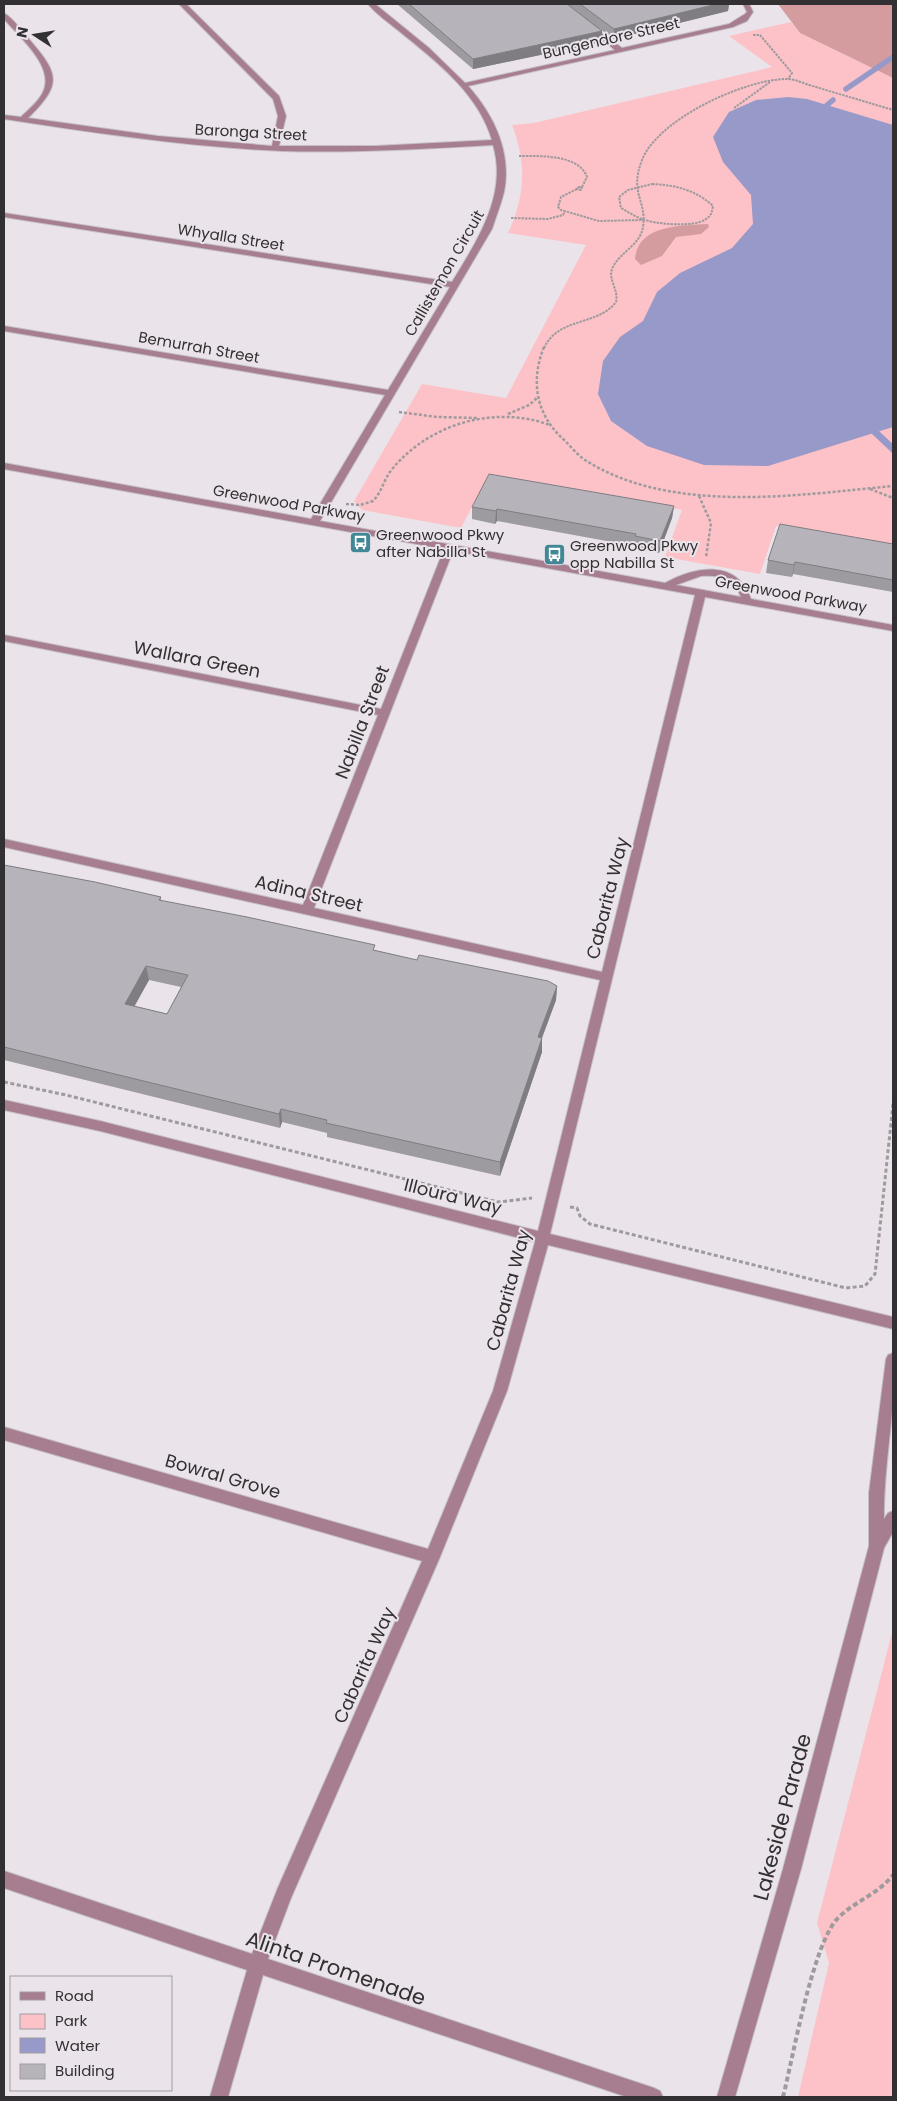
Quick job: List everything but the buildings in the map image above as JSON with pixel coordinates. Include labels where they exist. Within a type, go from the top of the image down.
[{"type":"street","points":[[182,4],[276,98],[282,116],[275,148]]},
{"type":"street","name":"Callistemon Circuit","points":[[314,522],[488,229],[500,198],[503,166],[498,142],[485,111],[465,85],[371,4]]},
{"type":"street","name":"Bungendore Street","points":[[465,85],[737,24],[748,16],[750,12],[746,4]]},
{"type":"street","points":[[4,15],[46,64],[50,73],[50,88],[22,120]]},
{"type":"street","points":[[581,20],[621,50]]},
{"type":"street","name":"Baronga Street","points":[[4,117],[157,140],[275,148],[402,148],[498,142]]},
{"type":"street","name":"Whyalla Street","points":[[4,215],[455,285]]},
{"type":"street","name":"Bemurrah Street","points":[[4,328],[390,393]]},
{"type":"street","name":"Greenwood Parkway","points":[[4,466],[893,628]]},
{"type":"street","name":"Nabilla Street","points":[[307,910],[450,547]]},
{"type":"street","points":[[666,587],[688,575],[706,571],[714,572],[734,579],[745,592],[747,601]]},
{"type":"street","name":"Cabarita Way","points":[[219,2097],[258,1965],[283,1896],[432,1557],[500,1391],[518,1332],[542,1238],[701,593]]},
{"type":"street","name":"Wallara Green","points":[[4,638],[384,713]]},
{"type":"street","name":"Adina Street","points":[[4,843],[606,978]]},
{"type":"street","name":"Illoura Way","points":[[4,1105],[100,1126],[542,1238],[893,1323]]},
{"type":"street","name":"Lakeside Parade","points":[[877,1546],[876,1493],[891,1389],[893,1359]]},
{"type":"street","name":"Bowral Grove","points":[[4,1433],[432,1557]]},
{"type":"street","name":"Lakeside Parade","points":[[726,2097],[792,1869],[877,1546],[893,1518]]},
{"type":"street","name":"Alinta Promenade","points":[[4,1880],[654,2097]]},
{"type":"path","points":[[760,35],[792,73],[788,79]]},
{"type":"path","points":[[893,110],[788,79],[773,81],[723,96],[674,123],[656,139],[642,156],[638,166],[635,187],[644,220],[636,243],[612,268],[610,276],[617,295],[616,303],[610,310],[568,323],[549,339],[541,355],[535,383],[537,398],[542,412],[551,426],[570,447],[606,471],[656,488],[699,495],[754,496],[893,486]]},
{"type":"path","points":[[734,108],[773,81]]},
{"type":"path","points":[[517,156],[548,156],[573,163],[585,173],[586,178],[582,187],[561,197],[558,207],[564,211],[605,222],[644,220],[677,225],[698,223],[711,215],[712,206],[703,196],[686,189],[655,185],[635,187],[622,193],[619,197],[621,208],[628,214],[644,220]]},
{"type":"path","points":[[510,218],[553,219],[563,215],[564,211]]},
{"type":"path","points":[[398,412],[436,417],[480,418],[507,414],[529,405],[537,398]]},
{"type":"path","points":[[507,414],[533,418],[551,426]]},
{"type":"path","points":[[346,504],[363,504],[373,501],[393,468],[407,454],[423,442],[480,418]]},
{"type":"path","points":[[867,488],[893,498]]},
{"type":"path","points":[[699,495],[711,523],[706,560]]},
{"type":"path","points":[[4,1082],[66,1095],[498,1202],[508,1202],[521,1196],[531,1198]]},
{"type":"path","points":[[577,1208],[580,1216],[590,1224],[846,1288],[865,1286],[875,1274],[893,1104]]},
{"type":"path","points":[[783,2097],[815,1967],[825,1939],[840,1917],[883,1888],[893,1875]]},
{"type":"green space","points":[[791,22],[800,33],[893,78],[893,546],[776,526],[760,574],[665,557],[682,510],[488,476],[461,528],[362,510],[354,501],[422,384],[506,398],[586,245],[508,233],[518,206],[522,180],[520,153],[512,125],[534,123],[772,67],[729,36]]},
{"type":"green space","points":[[893,1629],[893,2097],[798,2097],[829,1963],[817,1923]]},
{"type":"shaded area","points":[[778,4],[893,4],[893,78],[800,33]]},
{"type":"shaded area","points":[[708,224],[709,227],[701,234],[676,237],[662,256],[641,265],[635,259],[638,248],[644,239],[653,233],[663,229],[686,225]]},
{"type":"water","points":[[788,97],[807,99],[893,125],[893,427],[768,466],[704,465],[647,446],[611,421],[598,394],[603,361],[620,337],[643,321],[657,292],[680,273],[732,248],[753,224],[751,195],[723,162],[713,137],[729,112],[756,100]]},
{"type":"waterway","points":[[846,89],[893,57]]},
{"type":"waterway","points":[[826,116],[827,105],[833,100]]},
{"type":"waterway","points":[[870,421],[875,432],[893,449]]},
{"type":"place","name":"Greenwood Pkwy after Nabilla St","points":[[360,543]]},
{"type":"place","name":"Greenwood Pkwy opp Nabilla St","points":[[554,554]]}]
